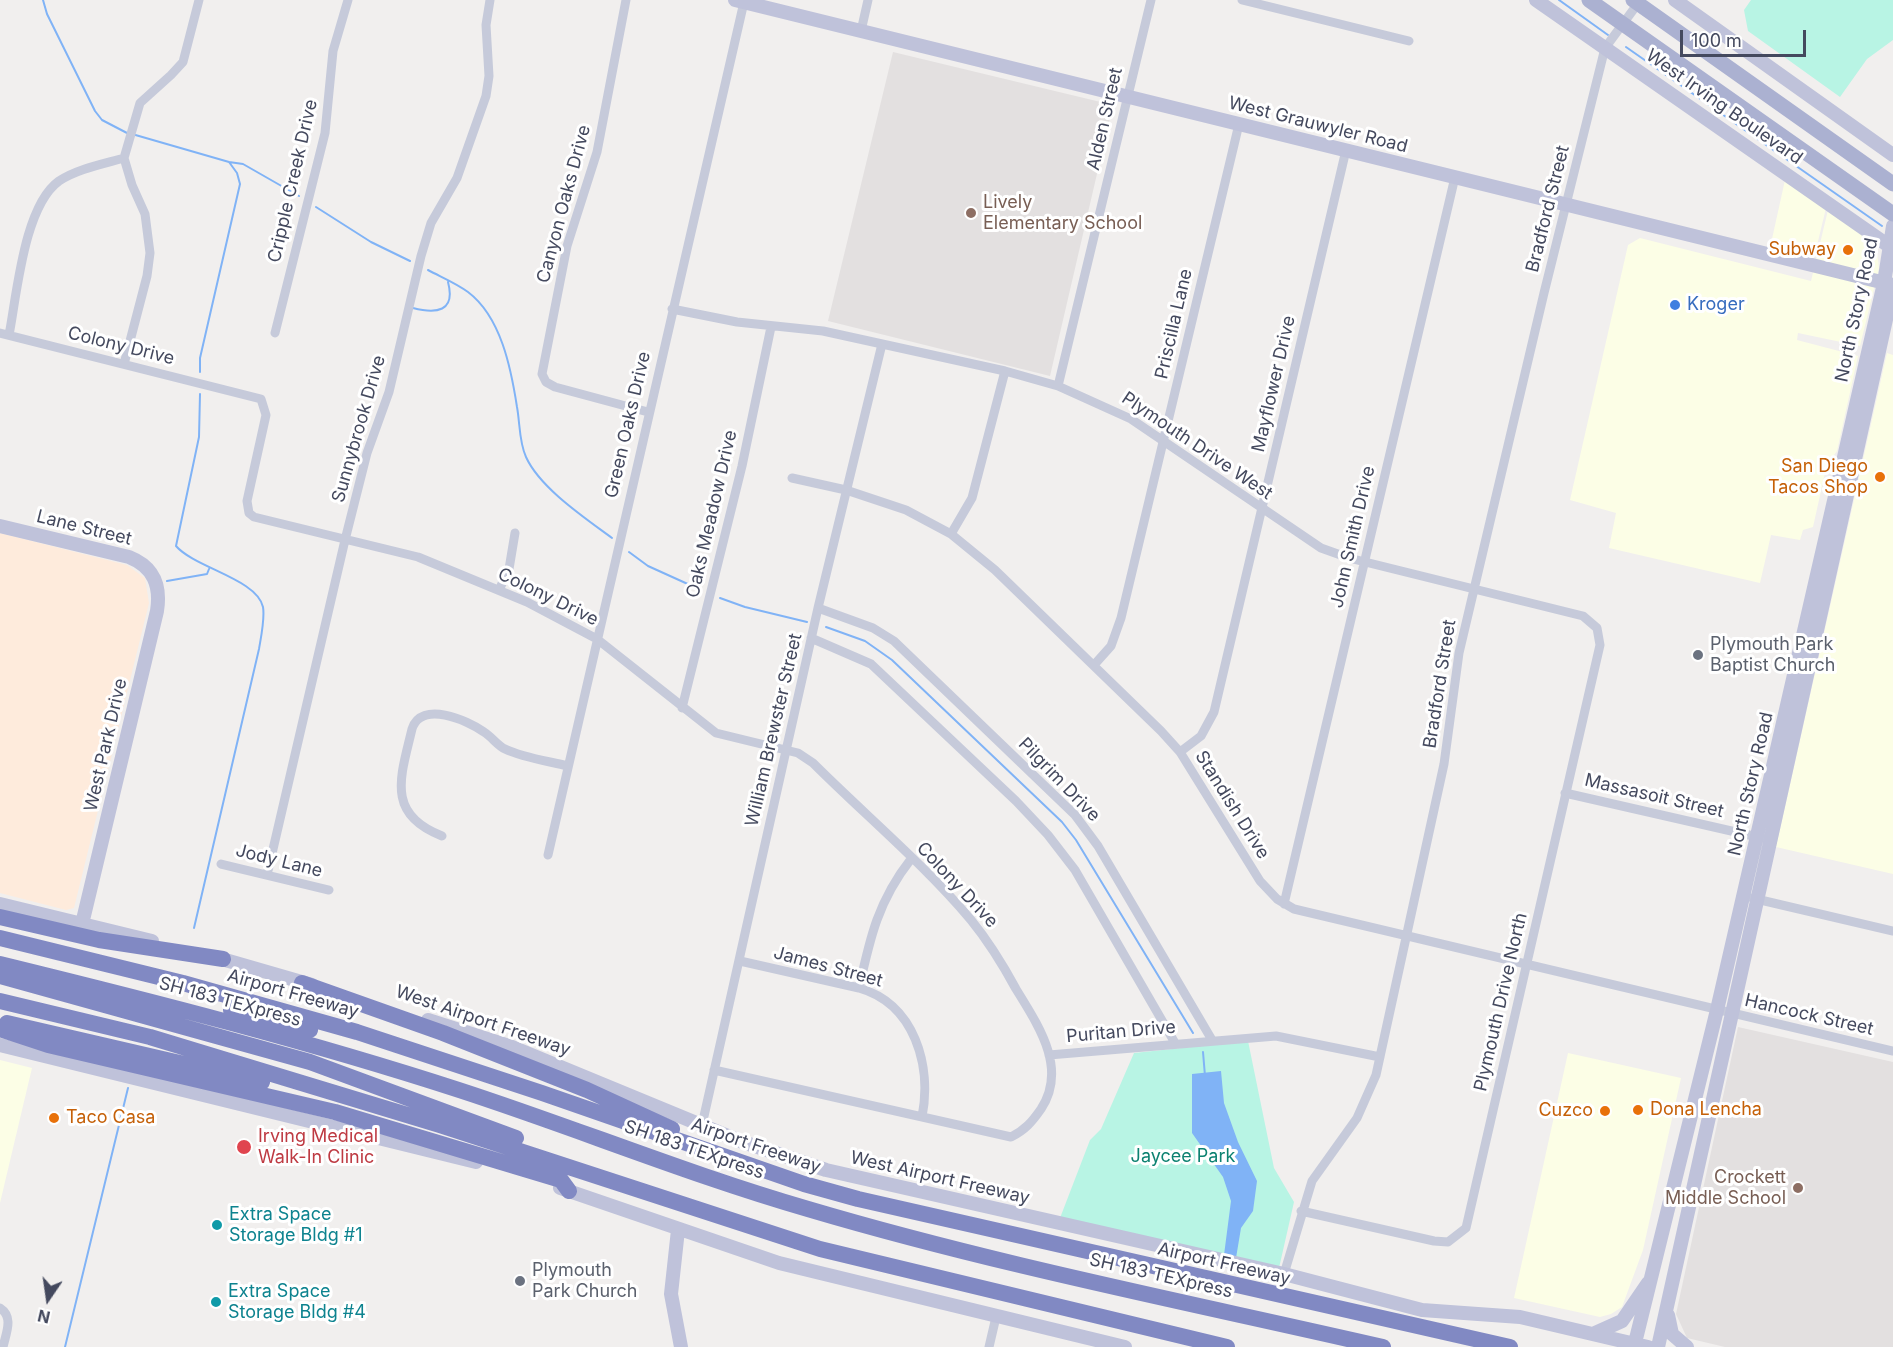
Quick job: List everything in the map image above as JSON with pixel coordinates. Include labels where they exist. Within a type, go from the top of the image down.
[{"type":"highway","points":[[0,917],[130,946],[223,959]]},
{"type":"highway","name":"Airport Freeway","points":[[0,938],[183,984],[357,1032],[542,1093],[804,1184],[858,1199],[1510,1347]]},
{"type":"highway","points":[[0,957],[286,1024],[503,1088],[542,1093]]},
{"type":"highway","name":"SH 183 TEXpress","points":[[0,964],[194,1011],[350,1056],[465,1092],[807,1209],[1022,1264],[1383,1347]]},
{"type":"highway","points":[[0,974],[310,1062],[518,1139],[581,1170]]},
{"type":"highway","name":"SH 183 TEXpress","points":[[0,974],[172,1013],[308,1052],[481,1106],[814,1219],[1023,1274],[1341,1347]]},
{"type":"highway","points":[[302,982],[443,1032],[587,1090],[665,1124],[691,1144]]},
{"type":"highway","points":[[0,1001],[150,1037],[581,1170],[698,1210],[852,1258],[1227,1347]]},
{"type":"highway","points":[[0,1022],[325,1097],[347,1097]]},
{"type":"highway","points":[[0,1029],[48,1044],[402,1130],[561,1180],[569,1191]]},
{"type":"main road","name":"West Irving Boulevard","points":[[1536,0],[1889,246]]},
{"type":"main road","name":"West Irving Boulevard","points":[[1589,0],[1893,214]]},
{"type":"main road","points":[[1675,0],[1893,155]]},
{"type":"main road","name":"West Grauwyler Road","points":[[739,1],[1890,285]]},
{"type":"main road","name":"West Irving Boulevard","points":[[1637,1],[1893,184]]},
{"type":"main road","name":"North Story Road","points":[[1658,1347],[1668,1291],[1732,1014],[1750,898],[1763,838],[1890,285],[1889,246],[1893,226]]},
{"type":"main road","name":"Lane Street","points":[[0,526],[129,557],[143,564],[153,575]]},
{"type":"main road","name":"West Park Drive","points":[[82,924],[157,611],[159,591],[153,575]]},
{"type":"main road","name":"North Story Road","points":[[1639,1346],[1652,1279],[1717,1010],[1750,898]]},
{"type":"main road","name":"West Airport Freeway","points":[[0,904],[223,959],[510,1046],[702,1125],[784,1157],[826,1170],[1284,1274],[1422,1310],[1520,1317],[1639,1346]]},
{"type":"main road","points":[[0,1045],[473,1161],[569,1191],[779,1263],[1125,1347]]},
{"type":"main road","points":[[678,1230],[671,1294],[681,1347]]},
{"type":"main road","points":[[1593,1334],[1622,1321],[1633,1308],[1639,1293],[1652,1279]]},
{"type":"main road","points":[[1668,1291],[1669,1328],[1677,1341],[1687,1347]]},
{"type":"main road","points":[[1508,1317],[1520,1324],[1600,1347]]},
{"type":"street","points":[[124,364],[147,276],[150,253],[145,214],[132,186],[124,158],[140,103],[183,62],[199,0]]},
{"type":"street","name":"Cripple Creek Drive","points":[[274,333],[325,133],[333,51],[348,0]]},
{"type":"street","name":"Sunnybrook Drive","points":[[267,875],[345,540],[367,453],[389,392],[430,223],[457,178],[486,96],[489,76],[486,25],[490,0]]},
{"type":"street","name":"Canyon Oaks Drive","points":[[626,0],[597,152],[567,246],[542,374],[550,385],[648,412]]},
{"type":"street","points":[[861,31],[868,0]]},
{"type":"street","name":"Alden Street","points":[[1058,386],[1151,0]]},
{"type":"street","points":[[1242,0],[1409,41]]},
{"type":"street","name":"Green Oaks Drive","points":[[548,855],[672,309],[739,1]]},
{"type":"street","points":[[1605,48],[1624,24],[1637,1]]},
{"type":"street","name":"Bradford Street","points":[[1284,1274],[1301,1211],[1312,1181],[1344,1139],[1365,1105],[1380,1057],[1444,764],[1452,686],[1605,48]]},
{"type":"street","name":"Priscilla Lane","points":[[1094,665],[1105,654],[1115,637],[1239,124]]},
{"type":"street","name":"Mayflower Drive","points":[[1180,753],[1201,735],[1214,712],[1346,150]]},
{"type":"street","points":[[4,334],[33,218],[44,196],[64,178],[124,158]]},
{"type":"street","name":"John Smith Drive","points":[[1284,904],[1455,177]]},
{"type":"street","name":"Plymouth Drive West","points":[[672,309],[771,327],[806,329],[882,344],[1005,371],[1058,386],[1112,409],[1322,548],[1364,562],[1474,588],[1587,619]]},
{"type":"street","name":"Oaks Meadow Drive","points":[[682,708],[742,466],[771,327]]},
{"type":"street","name":"Colony Drive","points":[[4,334],[261,399],[266,415],[247,501],[249,513],[345,540],[418,557],[500,590],[597,639],[716,733],[798,753],[813,764],[954,901],[982,933],[1041,1030],[1049,1055]]},
{"type":"street","name":"William Brewster Street","points":[[702,1125],[811,638],[882,344]]},
{"type":"street","points":[[951,534],[972,498],[1005,371]]},
{"type":"street","name":"Standish Drive","points":[[792,478],[846,490],[906,510],[951,534],[995,570],[1094,665],[1180,753],[1260,881],[1284,904],[1299,912],[1717,1010]]},
{"type":"street","points":[[500,590],[509,568],[514,533]]},
{"type":"street","name":"Pilgrim Drive","points":[[818,608],[873,628],[894,641],[1075,815],[1098,846],[1212,1040]]},
{"type":"street","name":"Plymouth Drive North","points":[[1301,1211],[1434,1241],[1448,1242],[1466,1228],[1600,645],[1597,628],[1587,619]]},
{"type":"street","points":[[811,638],[871,664],[1016,801],[1048,835],[1075,870],[1175,1043]]},
{"type":"street","points":[[442,836],[415,822],[399,792],[412,729],[422,715],[440,715],[467,722],[508,751],[568,766]]},
{"type":"street","name":"Massasoit Street","points":[[1565,793],[1763,838]]},
{"type":"street","points":[[859,988],[879,909],[893,883],[911,859]]},
{"type":"street","name":"Jody Lane","points":[[221,864],[329,891]]},
{"type":"street","points":[[1750,898],[1893,931]]},
{"type":"street","name":"James Street","points":[[740,961],[859,988],[876,993],[889,1002],[915,1039],[926,1074],[922,1117]]},
{"type":"street","name":"Hancock Street","points":[[1717,1010],[1893,1051]]},
{"type":"street","name":"Puritan Drive","points":[[714,1070],[1011,1137],[1029,1126],[1047,1099],[1052,1082],[1049,1055],[1212,1040],[1285,1036],[1380,1057]]},
{"type":"street","points":[[3,1310],[8,1325],[3,1347]]},
{"type":"street","points":[[989,1347],[996,1317]]},
{"type":"shaded area","name":"Lively Elementary School","points":[[893,52],[1113,105],[1050,376],[828,321]]},
{"type":"shaded area","points":[[1785,180],[1826,208],[1814,258],[1770,248]]},
{"type":"shaded area","points":[[1828,210],[1876,243],[1879,268],[1860,346],[1798,333],[1797,340],[1858,356],[1837,451],[1827,464],[1813,527],[1803,530],[1800,540],[1771,535],[1760,583],[1609,548],[1616,513],[1570,500],[1628,245],[1640,238],[1811,281]]},
{"type":"shaded area","points":[[1887,353],[1893,355],[1893,874],[1776,847]]},
{"type":"shaded area","points":[[0,533],[127,565],[145,578],[149,603],[74,908],[66,910],[0,893]]},
{"type":"shaded area","name":"Crockett Middle School","points":[[1738,1027],[1893,1062],[1893,1347],[1725,1347],[1687,1338],[1676,1314]]},
{"type":"shaded area","points":[[1568,1053],[1681,1078],[1643,1250],[1622,1307],[1611,1314],[1600,1317],[1514,1298]]},
{"type":"shaded area","points":[[0,1060],[32,1068],[0,1203]]},
{"type":"green space","points":[[1751,0],[1893,0],[1893,40],[1867,59],[1840,97],[1748,31],[1744,10]]},
{"type":"green space","name":"Jaycee Park","points":[[1248,1041],[1274,1168],[1294,1202],[1279,1268],[1060,1218],[1090,1140],[1101,1129],[1134,1053]]},
{"type":"water","points":[[1221,1071],[1224,1103],[1238,1142],[1257,1181],[1253,1211],[1241,1228],[1236,1258],[1224,1255],[1231,1201],[1223,1177],[1192,1133],[1192,1074]]},
{"type":"waterway","points":[[43,0],[47,14],[95,111],[102,120],[127,133]]},
{"type":"waterway","points":[[1559,0],[1608,35]]},
{"type":"waterway","points":[[1626,47],[1882,226]]},
{"type":"waterway","points":[[132,134],[229,162],[237,173],[240,184],[200,358],[200,372]]},
{"type":"waterway","points":[[229,162],[243,164],[299,196]]},
{"type":"waterway","points":[[316,207],[371,242],[410,261]]},
{"type":"waterway","points":[[428,270],[468,292],[489,315],[508,360],[522,445],[533,469],[564,502],[612,538]]},
{"type":"waterway","points":[[413,308],[429,311],[447,305],[450,292],[448,282]]},
{"type":"waterway","points":[[194,928],[259,649],[264,617],[263,607],[258,597],[250,589],[197,561],[176,546],[199,437],[200,394]]},
{"type":"waterway","points":[[629,552],[648,566],[701,590]]},
{"type":"waterway","points":[[167,581],[207,574],[209,569]]},
{"type":"waterway","points":[[720,598],[745,607],[807,622]]},
{"type":"waterway","points":[[826,627],[865,641],[892,660],[1062,822],[1076,840],[1193,1033]]},
{"type":"waterway","points":[[1203,1052],[1205,1076]]},
{"type":"waterway","points":[[65,1347],[128,1088]]},
{"type":"place","name":"Lively Elementary School","points":[[971,213]]},
{"type":"place","name":"Subway","points":[[1848,250]]},
{"type":"place","name":"Kroger","points":[[1675,305]]},
{"type":"place","name":"San Diego Tacos Shop","points":[[1880,477]]},
{"type":"place","name":"Plymouth Park Baptist Church","points":[[1698,655]]},
{"type":"place","name":"Dona Lencha","points":[[1638,1110]]},
{"type":"place","name":"Cuzco","points":[[1605,1111]]},
{"type":"place","name":"Taco Casa","points":[[54,1118]]},
{"type":"place","name":"Irving Medical Walk-In Clinic","points":[[244,1147]]},
{"type":"place","name":"Crockett Middle School","points":[[1798,1188]]},
{"type":"place","name":"Extra Space Storage Bldg #1","points":[[217,1225]]},
{"type":"place","name":"Plymouth Park Church","points":[[520,1281]]},
{"type":"place","name":"Extra Space Storage Bldg #4","points":[[216,1302]]}]
